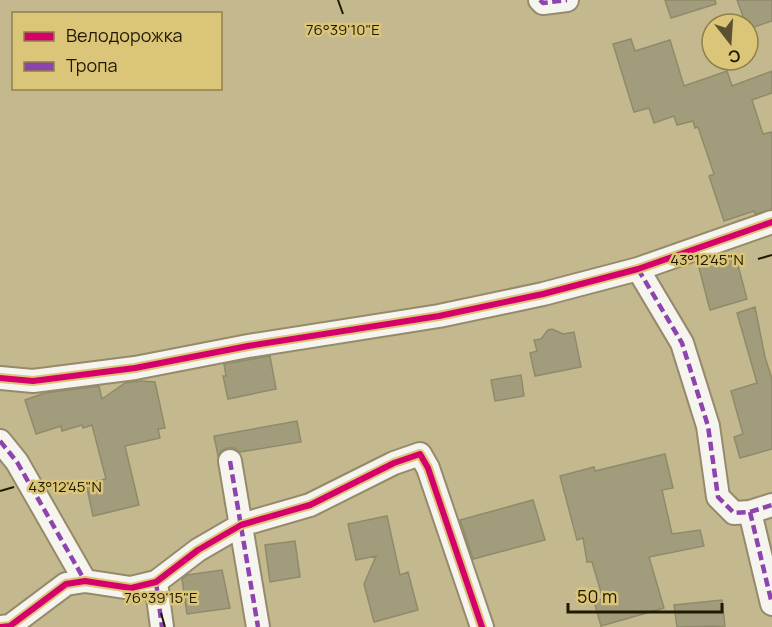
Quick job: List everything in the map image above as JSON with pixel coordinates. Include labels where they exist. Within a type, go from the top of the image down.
[{"type":"street","points":[[542,2],[567,0]]},
{"type":"street","points":[[0,378],[33,381],[135,368],[248,346],[439,316],[543,294],[638,269],[772,222]]},
{"type":"street","points":[[638,269],[682,343],[708,426],[718,497],[734,513],[750,512],[772,505]]},
{"type":"street","points":[[0,441],[17,462],[85,581]]},
{"type":"street","points":[[7,627],[66,584],[85,581],[130,588],[156,582],[198,550],[241,525],[310,505],[394,464],[420,454],[428,468],[482,627]]},
{"type":"street","points":[[230,461],[258,627]]},
{"type":"street","points":[[750,512],[772,604]]},
{"type":"street","points":[[156,582],[162,627]]},
{"type":"building","points":[[665,0],[715,0],[716,4],[671,18]]},
{"type":"building","points":[[737,0],[772,0],[772,21],[760,25],[760,12],[742,12]]},
{"type":"building","points":[[631,39],[635,51],[670,40],[684,86],[727,72],[732,86],[772,71],[772,93],[752,100],[763,134],[772,132],[772,209],[755,214],[754,211],[724,221],[709,176],[714,174],[698,127],[695,128],[693,121],[677,125],[674,116],[654,123],[649,108],[634,112],[613,44]]},
{"type":"building","points":[[735,254],[747,299],[710,310],[698,264]]},
{"type":"building","points":[[755,307],[772,379],[772,449],[740,458],[734,437],[743,434],[731,391],[757,383],[737,313]]},
{"type":"building","points":[[552,329],[563,334],[574,332],[581,367],[535,376],[530,353],[537,351],[534,340],[541,339],[548,330]]},
{"type":"building","points":[[270,356],[276,389],[228,399],[223,376],[226,376],[224,364]]},
{"type":"building","points":[[521,375],[524,396],[495,401],[491,380]]},
{"type":"building","points":[[155,382],[165,428],[158,429],[160,438],[125,446],[139,505],[93,516],[86,483],[106,479],[92,425],[83,428],[82,425],[62,431],[61,426],[36,434],[25,400],[45,393],[99,386],[102,399],[125,383]]},
{"type":"building","points":[[297,421],[301,442],[240,452],[234,448],[227,448],[218,456],[214,436]]},
{"type":"building","points":[[665,454],[673,488],[662,490],[672,534],[700,530],[704,546],[649,557],[664,608],[601,626],[594,601],[603,599],[592,562],[587,562],[583,538],[577,540],[560,476],[594,467],[595,471]]},
{"type":"building","points":[[533,500],[545,540],[473,559],[460,520]]},
{"type":"building","points":[[387,516],[400,575],[408,572],[418,610],[374,622],[364,584],[376,556],[356,560],[348,524]]},
{"type":"building","points":[[295,541],[300,577],[270,582],[265,545]]},
{"type":"building","points":[[222,570],[230,608],[187,614],[182,579],[187,575]]},
{"type":"building","points":[[722,600],[725,626],[677,627],[674,605]]},
{"type":"marked path","points":[[540,0],[543,3],[567,0]]},
{"type":"marked path","points":[[638,269],[682,343],[708,426],[718,497],[734,513],[750,512],[772,505]]},
{"type":"marked path","points":[[0,441],[17,462],[85,581]]},
{"type":"marked path","points":[[230,461],[258,627]]},
{"type":"marked path","points":[[750,512],[772,604]]},
{"type":"marked path","points":[[156,582],[162,627]]},
{"type":"cycle path","points":[[0,378],[33,381],[135,368],[248,346],[439,316],[543,294],[638,269],[772,222]]},
{"type":"cycle path","points":[[1,627],[10,626],[66,584],[85,581],[131,588],[156,582],[198,550],[241,525],[310,505],[394,463],[420,454],[428,468],[482,627]]}]
